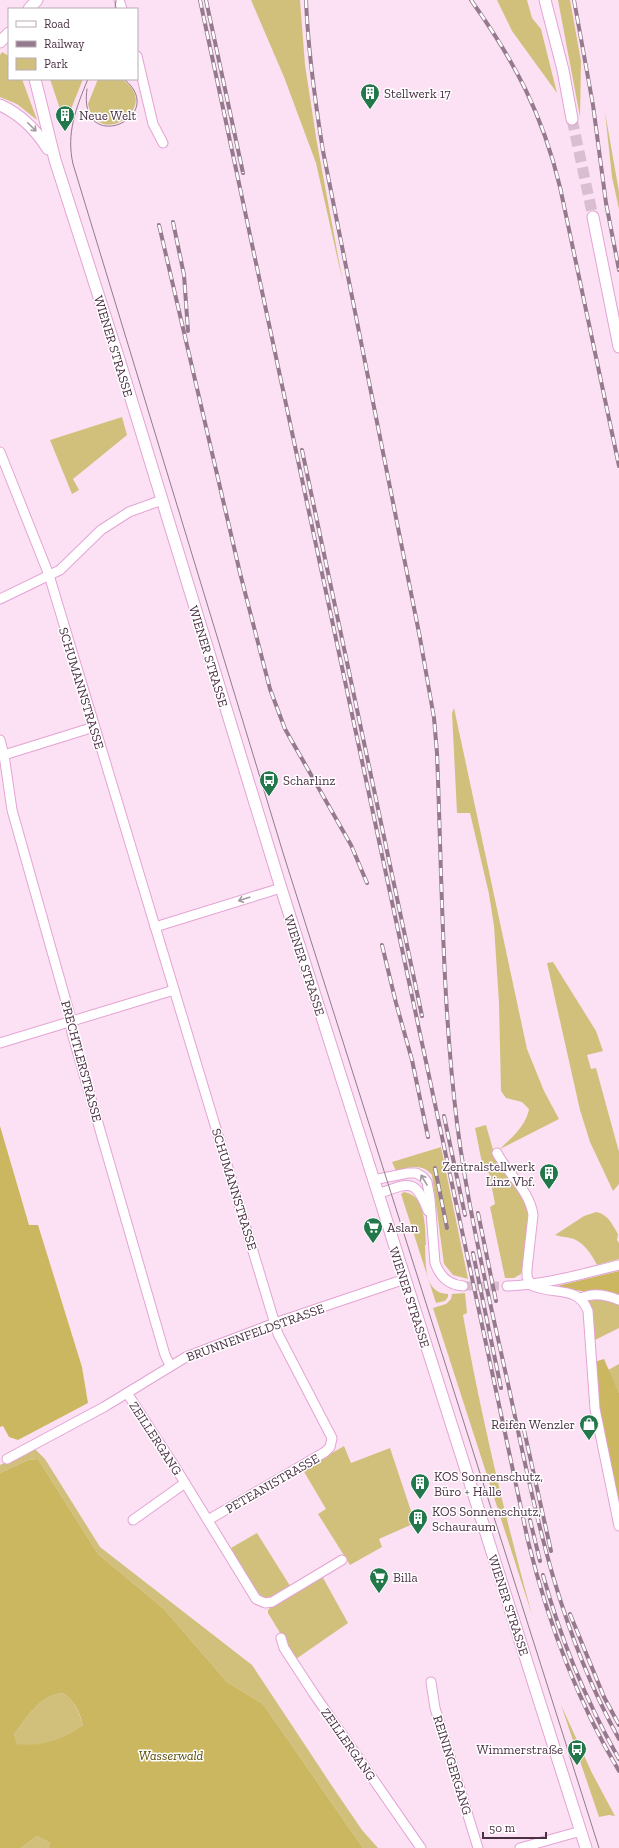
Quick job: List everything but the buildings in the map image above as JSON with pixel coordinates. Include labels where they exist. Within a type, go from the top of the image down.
[{"type":"main road","points":[[30,8],[37,0]]},
{"type":"main road","points":[[545,0],[563,70],[572,119]]},
{"type":"main road","points":[[0,42],[8,34]]},
{"type":"main road","points":[[27,80],[44,121]]},
{"type":"main road","name":"WIENER STRASSE","points":[[35,80],[44,121],[55,160],[162,500],[281,888],[586,1848]]},
{"type":"main road","points":[[0,106],[24,120],[33,128],[55,160]]},
{"type":"main road","points":[[592,217],[619,347]]},
{"type":"street","points":[[138,60],[153,124],[163,143]]},
{"type":"street","name":"SCHUMANNSTRASSE","points":[[0,452],[49,575],[278,1334],[329,1429],[332,1443]]},
{"type":"street","points":[[0,599],[60,570],[101,530],[129,512],[162,500]]},
{"type":"street","points":[[4,755],[94,727]]},
{"type":"street","name":"PRECHTLERSTRASSE","points":[[0,740],[4,755],[12,810],[69,1012],[72,1033],[165,1355],[170,1365]]},
{"type":"street","points":[[155,927],[281,888]]},
{"type":"street","points":[[0,1043],[174,990]]},
{"type":"street","points":[[497,1153],[526,1194],[532,1207],[533,1215],[527,1269],[527,1277],[531,1286],[546,1291],[574,1294],[581,1298],[585,1304],[589,1321],[595,1409],[619,1526]]},
{"type":"street","points":[[374,1180],[408,1173],[420,1174],[427,1182],[430,1199],[435,1263],[443,1277],[450,1283],[463,1286]]},
{"type":"street","points":[[378,1194],[407,1185],[414,1186],[424,1199],[431,1218]]},
{"type":"street","points":[[507,1286],[531,1286],[549,1283],[619,1265]]},
{"type":"street","name":"BRUNNENFELDSTRASSE","points":[[7,1459],[73,1425],[170,1365],[206,1348],[405,1279]]},
{"type":"street","points":[[581,1298],[587,1295],[599,1295],[610,1296],[619,1300]]},
{"type":"street","name":"ZEILLERGANG","points":[[127,1393],[208,1520],[252,1595],[260,1601],[272,1602],[280,1599],[342,1560]]},
{"type":"street","name":"PETEANISTRASSE","points":[[208,1520],[325,1452],[332,1443]]},
{"type":"street","name":"ZEILLERGANG","points":[[133,1520],[185,1483]]},
{"type":"street","name":"ZEILLERGANG","points":[[281,1638],[284,1648],[310,1688],[421,1848]]},
{"type":"street","name":"REININGERGANG","points":[[431,1682],[435,1708],[478,1848]]},
{"type":"street","points":[[520,1848],[581,1831]]},
{"type":"green space","points":[[251,0],[300,0],[305,65],[317,143],[343,283],[316,163],[284,77]]},
{"type":"green space","points":[[497,0],[527,0],[532,18],[541,29],[557,93],[512,31]]},
{"type":"green space","points":[[558,0],[570,0],[581,61],[580,117]]},
{"type":"green space","points":[[2,52],[8,55],[8,80],[22,80],[37,120],[17,104],[0,97],[0,55]]},
{"type":"green space","points":[[50,80],[83,80],[65,124]]},
{"type":"green space","points":[[98,80],[123,80],[133,90],[136,101],[132,112],[124,120],[114,124],[103,124],[94,118],[88,104]]},
{"type":"green space","points":[[605,112],[619,192],[619,209],[612,177]]},
{"type":"green space","points":[[122,417],[127,435],[73,479],[79,490],[72,494],[50,440]]},
{"type":"green space","points":[[454,708],[527,1049],[544,1091],[559,1119],[500,1149],[522,1126],[529,1109],[522,1102],[506,1098],[501,1091],[499,1003],[494,926],[489,894],[470,813],[457,813],[452,713]]},
{"type":"green space","points":[[553,962],[596,1031],[603,1051],[587,1055],[591,1069],[596,1068],[619,1152],[619,1184],[613,1191],[590,1142],[580,1110],[547,963]]},
{"type":"green space","points":[[486,1125],[494,1153],[525,1198],[530,1213],[525,1243],[523,1269],[521,1274],[514,1278],[505,1278],[490,1207],[495,1204],[489,1173],[483,1168],[475,1128]]},
{"type":"green space","points":[[0,1126],[29,1225],[38,1225],[82,1367],[88,1403],[18,1440],[9,1437],[3,1426],[0,1427]]},
{"type":"green space","points":[[441,1147],[468,1279],[453,1275],[444,1264],[432,1175],[420,1167],[411,1167],[396,1171],[392,1162]]},
{"type":"green space","points":[[404,1192],[411,1194],[417,1199],[420,1205],[424,1221],[426,1268],[428,1276],[430,1283],[434,1288],[440,1292],[448,1294],[445,1301],[436,1303],[401,1194]]},
{"type":"green space","points":[[596,1212],[607,1217],[618,1234],[617,1240],[619,1243],[619,1259],[597,1265],[588,1250],[578,1241],[572,1238],[555,1235],[584,1216]]},
{"type":"green space","points":[[619,1271],[619,1297],[556,1287],[561,1285]]},
{"type":"green space","points":[[465,1293],[467,1313],[463,1315],[478,1391],[512,1541],[532,1615],[433,1308],[446,1304],[451,1299],[452,1294]]},
{"type":"green space","points":[[591,1297],[619,1303],[619,1328],[595,1340],[593,1317],[588,1301]]},
{"type":"green space","points":[[604,1359],[619,1393],[619,1509],[599,1411],[594,1362]]},
{"type":"green space","points":[[619,1364],[619,1393],[608,1370]]},
{"type":"green space","points":[[344,1446],[351,1463],[390,1448],[415,1523],[379,1539],[382,1547],[350,1565],[318,1514],[326,1509],[303,1470]]},
{"type":"green space","points":[[35,1449],[45,1459],[100,1547],[252,1665],[362,1830],[378,1848],[363,1848],[263,1704],[227,1682],[164,1609],[98,1554],[38,1459],[28,1460],[0,1473],[0,1465]]},
{"type":"green space","name":"Wasserwald","points":[[38,1459],[98,1554],[164,1609],[227,1682],[263,1704],[363,1848],[48,1848],[50,1843],[37,1836],[21,1848],[0,1848],[0,1473],[28,1460]],"holes":[[[63,1693],[76,1708],[83,1725],[52,1741],[26,1745],[17,1744],[14,1734],[29,1714],[41,1702],[47,1698]]]},
{"type":"green space","points":[[257,1533],[292,1589],[276,1597],[266,1598],[256,1591],[231,1548]]},
{"type":"green space","points":[[322,1576],[348,1623],[296,1659],[268,1613],[268,1610],[272,1606]]},
{"type":"green space","points":[[63,1693],[76,1707],[83,1725],[52,1741],[36,1745],[17,1745],[14,1734],[29,1714],[47,1698]]},
{"type":"green space","points":[[561,1705],[592,1773],[615,1816],[609,1815],[599,1817]]},
{"type":"green space","points":[[37,1836],[50,1843],[48,1848],[21,1848]]},
{"type":"tunnel","points":[[572,119],[593,217]]},
{"type":"tunnel","points":[[463,1286],[507,1286]]},
{"type":"tram line","points":[[115,8],[116,0]]},
{"type":"tram line","points":[[88,80],[73,121],[71,142],[73,164],[284,856],[599,1848]]},
{"type":"tram line","points":[[87,89],[88,110],[95,122],[107,126],[119,124],[130,117],[137,106],[135,93],[125,80]]},
{"type":"railway","points":[[200,0],[528,1541],[554,1630],[565,1659],[589,1716],[619,1771]]},
{"type":"railway","points":[[206,0],[243,173]]},
{"type":"railway","points":[[306,0],[312,76],[323,151],[420,638],[434,718],[437,753],[443,939],[448,1031],[457,1123],[468,1195],[482,1266],[532,1493],[553,1577],[581,1659],[619,1739]]},
{"type":"railway","points":[[471,0],[514,67],[536,112],[553,160],[619,466]]},
{"type":"railway","points":[[574,0],[593,105],[606,203],[619,270]]},
{"type":"railway","points":[[173,222],[184,275],[188,331]]},
{"type":"railway","points":[[159,225],[240,573],[270,689],[285,729],[351,845],[367,883]]},
{"type":"railway","points":[[302,450],[422,1016]]},
{"type":"railway","points":[[382,945],[412,1060],[428,1137]]},
{"type":"railway","points":[[444,1116],[465,1215]]},
{"type":"railway","points":[[435,1168],[447,1228]]},
{"type":"railway","points":[[478,1213],[496,1301]]},
{"type":"railway","points":[[473,1253],[501,1388]]},
{"type":"railway","points":[[524,1430],[551,1551]]},
{"type":"railway","points":[[530,1520],[540,1561]]},
{"type":"railway","points":[[543,1575],[575,1670],[619,1759]]},
{"type":"railway","points":[[570,1614],[604,1697],[619,1725]]},
{"type":"place","name":"Stellwerk 17","points":[[370,110]]},
{"type":"place","name":"Neue Welt","points":[[65,132]]},
{"type":"place","name":"Scharlinz","points":[[269,797]]},
{"type":"place","name":"Zentralstellwerk Linz Vbf.","points":[[549,1190]]},
{"type":"place","name":"Aslan","points":[[373,1244]]},
{"type":"place","name":"Reifen Wenzler","points":[[589,1441]]},
{"type":"place","name":"KOS Sonnenschutz, Büro + Halle","points":[[420,1500]]},
{"type":"place","name":"KOS Sonnenschutz, Schauraum","points":[[418,1535]]},
{"type":"place","name":"Billa","points":[[379,1594]]},
{"type":"place","name":"Wimmerstraße","points":[[577,1766]]}]
